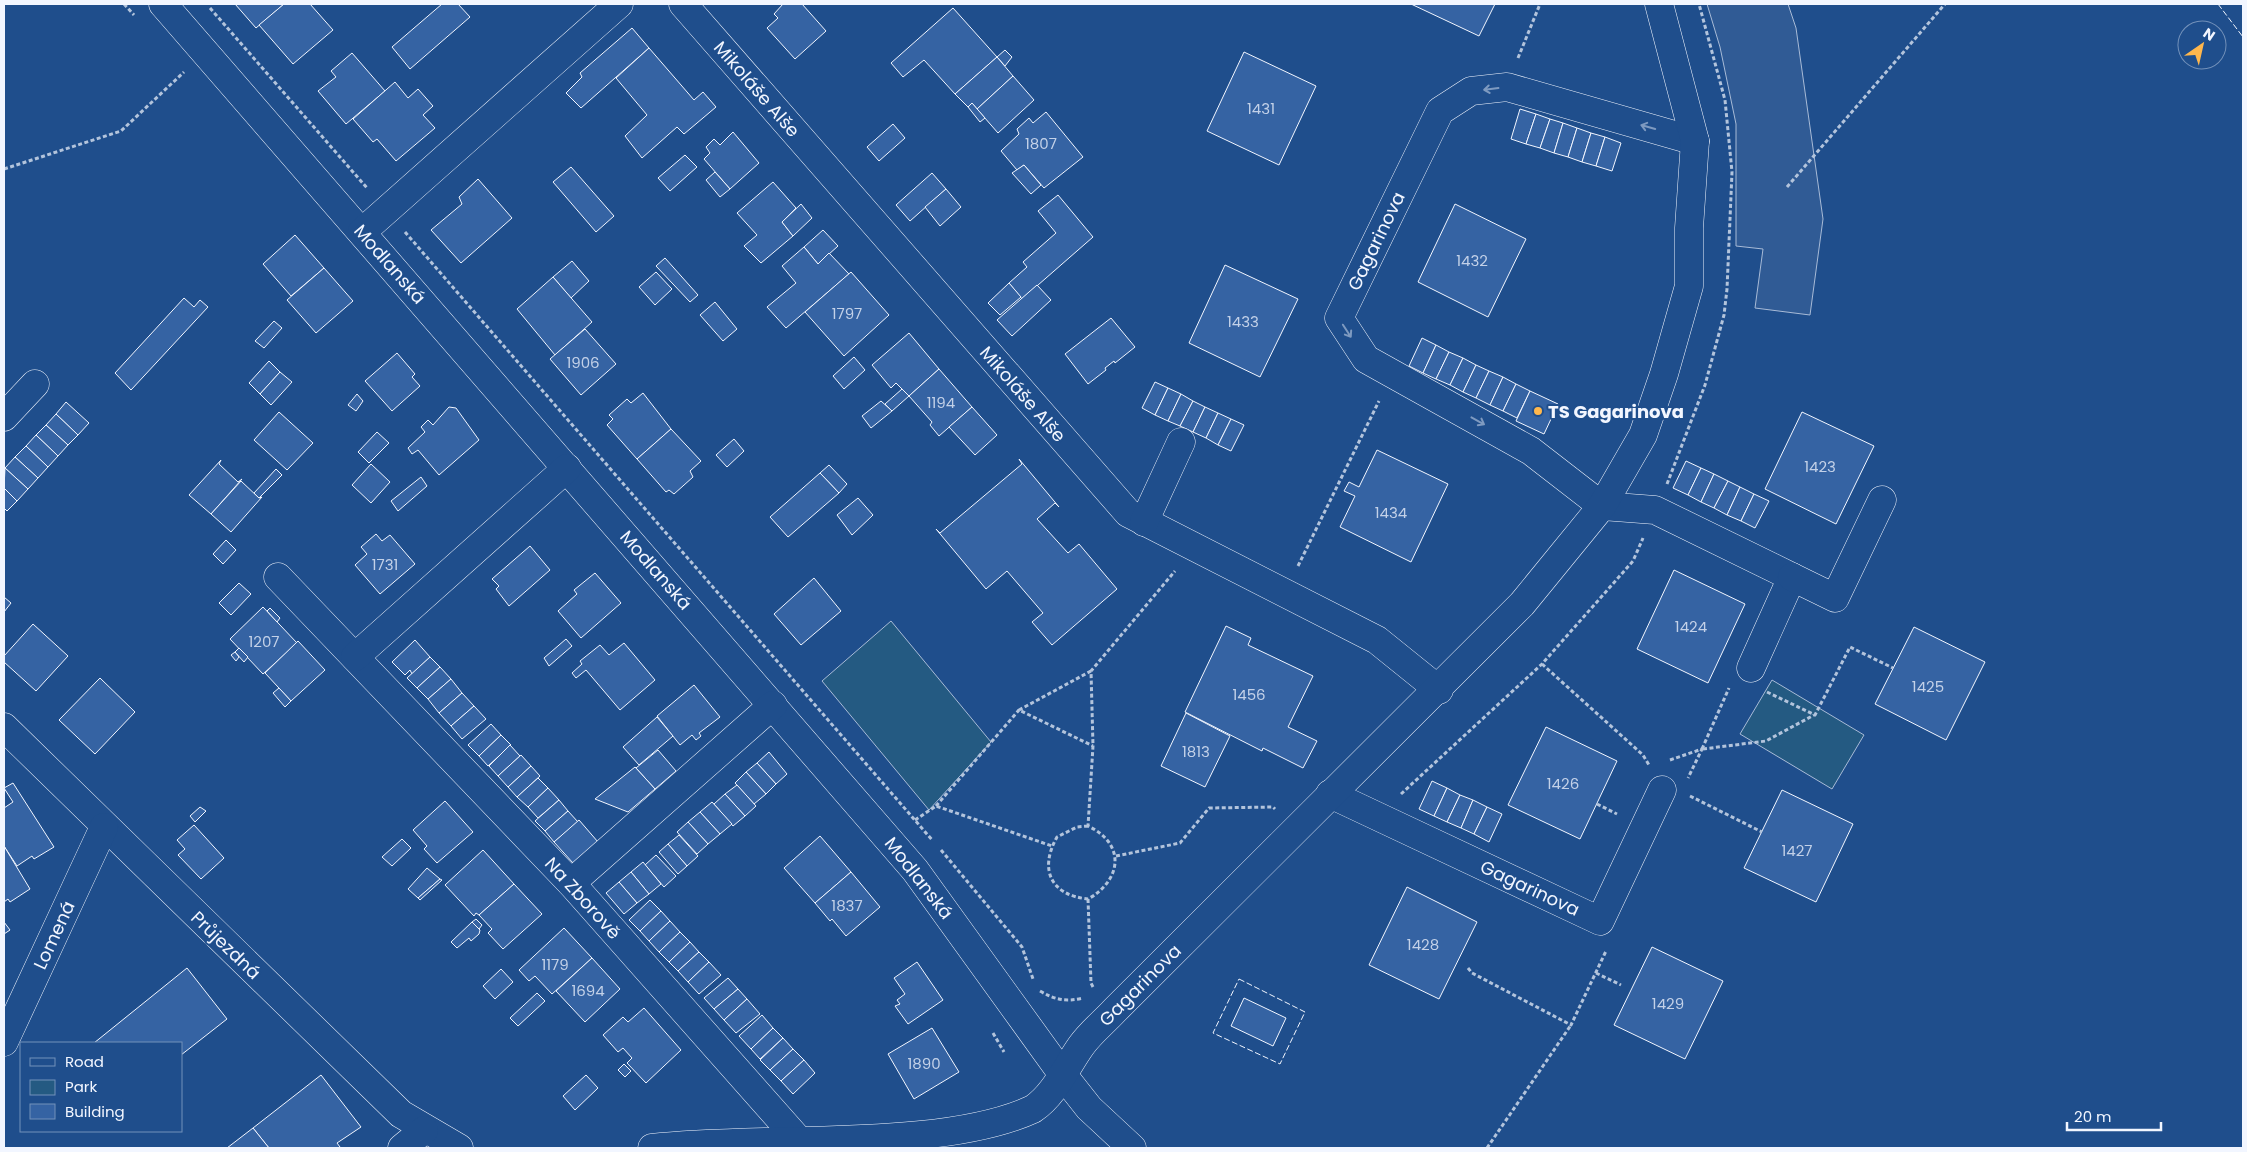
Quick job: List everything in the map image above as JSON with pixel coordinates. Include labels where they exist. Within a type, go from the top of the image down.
[{"type":"street","name":"Modlanská","points":[[163,4],[915,870],[1063,1075],[1089,1108],[1132,1148]]},
{"type":"street","points":[[362,232],[619,4]]},
{"type":"street","name":"Mikoláše Alše","points":[[683,4],[1128,513],[1377,640],[1438,690]]},
{"type":"street","name":"Gagarinova","points":[[652,1148],[736,1144],[890,1147],[958,1138],[1000,1127],[1033,1109],[1063,1075],[1082,1044],[1522,604],[1602,506],[1642,435],[1664,374],[1689,286],[1689,228],[1695,141],[1659,4]]},
{"type":"street","name":"Gagarinova","points":[[1602,506],[1531,450],[1366,359],[1339,318],[1440,111],[1471,91],[1507,87],[1695,141]]},
{"type":"street","points":[[4,416],[35,384]]},
{"type":"street","points":[[1144,522],[1181,442]]},
{"type":"street","points":[[355,657],[567,468]]},
{"type":"street","points":[[1602,506],[1655,510],[1835,598],[1882,500]]},
{"type":"street","name":"Na Zborově","points":[[278,577],[571,883],[804,1146]]},
{"type":"street","points":[[1748,680],[1792,577]]},
{"type":"street","points":[[571,883],[773,705]]},
{"type":"street","name":"Průjezdná","points":[[4,727],[104,827],[401,1114],[424,1130],[459,1148]]},
{"type":"street","name":"Gagarinova","points":[[1330,794],[1600,920],[1670,784]]},
{"type":"street","name":"Lomená","points":[[4,1042],[104,827]]},
{"type":"street","points":[[402,1148],[424,1130]]},
{"type":"path","points":[[1507,87],[1540,4]]},
{"type":"path","points":[[1787,187],[1945,4]]},
{"type":"path","points":[[4,169],[121,131],[205,53]]},
{"type":"path","points":[[1285,593],[1393,374]]},
{"type":"path","points":[[915,820],[936,806],[1019,710],[1092,671],[1195,547]]},
{"type":"path","points":[[1664,761],[1702,749],[1766,741],[1815,715],[1850,648],[1893,668]]},
{"type":"path","points":[[1542,664],[1643,755],[1648,765],[1670,784],[1762,832]]},
{"type":"path","points":[[1088,826],[1093,746],[1092,671]]},
{"type":"path","points":[[1670,784],[1702,749],[1748,680],[1815,715]]},
{"type":"path","points":[[1019,710],[1093,746]]},
{"type":"path","points":[[1648,765],[1656,763]]},
{"type":"path","points":[[936,806],[1052,846]]},
{"type":"path","points":[[1116,856],[1180,843],[1209,808],[1273,807],[1296,828]]},
{"type":"path","points":[[1088,826],[1100,832],[1112,845],[1116,856],[1111,876],[1098,893],[1088,899],[1065,893],[1055,885],[1049,874],[1048,862],[1052,846],[1057,837],[1077,827],[1088,826]]},
{"type":"path","points":[[1088,899],[1091,983],[1095,990],[1115,1010]]},
{"type":"path","points":[[1487,1148],[1571,1025],[1616,931],[1600,920]]},
{"type":"path","points":[[1468,968],[1472,973],[1571,1025]]},
{"type":"path","points":[[1596,973],[1621,985]]},
{"type":"green space","points":[[891,621],[991,742],[929,810],[822,681]]},
{"type":"green space","points":[[1772,680],[1864,735],[1832,789],[1740,734]]},
{"type":"shaded area","points":[[1707,4],[1788,4],[1796,28],[1823,219],[1810,315],[1755,308],[1763,249],[1736,246],[1736,124],[1720,47]]},
{"type":"building","points":[[235,4],[284,4],[256,28]]},
{"type":"building","points":[[284,4],[310,4],[333,30],[293,64],[259,25]]},
{"type":"building","points":[[442,4],[458,4],[470,17],[410,69],[392,47]]},
{"type":"building","points":[[783,4],[802,4],[826,31],[795,59],[767,28],[778,18],[774,14]]},
{"type":"building","points":[[1411,4],[1495,4],[1479,36]]},
{"type":"building","points":[[953,8],[997,57],[955,94],[924,60],[903,77],[891,63]]},
{"type":"building","points":[[632,28],[649,48],[581,108],[566,93],[582,77],[580,73]]},
{"type":"building","points":[[649,48],[694,100],[703,92],[716,107],[684,134],[677,127],[642,158],[625,136],[647,115],[616,78]]},
{"type":"building","points":[[1005,50],[1012,57],[1005,66],[997,57]]},
{"type":"building","points":[[1244,52],[1316,86],[1279,165],[1207,131]]},
{"type":"building","points":[[352,53],[385,91],[346,124],[318,91],[336,77],[331,71]]},
{"type":"building","points":[[997,57],[1013,76],[977,109],[972,103],[968,107],[955,94]]},
{"type":"building","points":[[1013,76],[1034,100],[998,133],[977,109]]},
{"type":"building","points":[[395,82],[408,98],[418,89],[433,106],[423,115],[435,128],[396,161],[377,139],[373,142],[353,119]]},
{"type":"building","points":[[972,103],[985,118],[980,122],[968,107]]},
{"type":"building","points":[[1520,109],[1536,114],[1526,144],[1511,139]]},
{"type":"building","points":[[1046,112],[1083,157],[1044,188],[1024,165],[1017,170],[1001,151],[1019,134],[1017,129],[1029,118],[1033,123]]},
{"type":"building","points":[[1536,114],[1550,119],[1540,148],[1526,144]]},
{"type":"building","points":[[1550,119],[1563,123],[1554,153],[1540,148]]},
{"type":"building","points":[[1563,123],[1577,128],[1568,157],[1554,153]]},
{"type":"building","points":[[893,124],[905,138],[879,161],[867,147]]},
{"type":"building","points":[[1577,128],[1591,133],[1582,162],[1568,157]]},
{"type":"building","points":[[733,132],[759,163],[730,189],[704,159],[710,153],[706,147],[714,139],[720,145]]},
{"type":"building","points":[[1591,133],[1605,137],[1596,166],[1582,162]]},
{"type":"building","points":[[1605,137],[1621,143],[1612,171],[1596,166]]},
{"type":"building","points":[[685,155],[697,167],[670,191],[658,178]]},
{"type":"building","points":[[1024,165],[1041,185],[1031,194],[1012,173]]},
{"type":"building","points":[[571,167],[614,216],[596,232],[553,182]]},
{"type":"building","points":[[715,172],[730,189],[720,197],[706,180]]},
{"type":"building","points":[[932,173],[946,189],[910,221],[896,205]]},
{"type":"building","points":[[478,179],[512,218],[461,263],[431,230],[462,204],[459,197]]},
{"type":"building","points":[[773,182],[796,208],[782,222],[793,236],[761,263],[744,246],[757,235],[737,213]]},
{"type":"building","points":[[946,189],[961,207],[940,226],[925,207]]},
{"type":"building","points":[[1058,195],[1093,237],[1022,299],[1009,283],[1027,267],[1023,262],[1056,233],[1038,211]]},
{"type":"building","points":[[801,204],[812,218],[793,236],[782,222]]},
{"type":"building","points":[[1455,204],[1526,239],[1488,317],[1418,282]]},
{"type":"building","points":[[823,230],[838,246],[818,264],[804,247]]},
{"type":"building","points":[[295,235],[324,268],[291,296],[263,264]]},
{"type":"building","points":[[804,247],[818,264],[829,253],[849,274],[786,328],[767,307],[796,283],[782,266]]},
{"type":"building","points":[[665,258],[698,295],[690,302],[656,266]]},
{"type":"building","points":[[572,261],[589,281],[571,298],[553,277]]},
{"type":"building","points":[[1225,265],[1298,299],[1260,377],[1189,343]]},
{"type":"building","points":[[324,268],[353,301],[316,333],[287,300]]},
{"type":"building","points":[[656,272],[672,289],[655,305],[639,287]]},
{"type":"building","points":[[851,272],[889,315],[844,356],[805,312]]},
{"type":"building","points":[[553,277],[592,322],[555,355],[517,309]]},
{"type":"building","points":[[1009,283],[1021,297],[1000,315],[988,303]]},
{"type":"building","points":[[1037,285],[1051,300],[1012,336],[997,320]]},
{"type":"building","points":[[184,298],[194,307],[200,300],[208,307],[131,390],[115,373]]},
{"type":"building","points":[[715,302],[737,329],[723,341],[700,315]]},
{"type":"building","points":[[1111,318],[1135,347],[1115,363],[1114,361],[1105,368],[1106,370],[1088,384],[1065,354]]},
{"type":"building","points":[[274,321],[282,328],[264,348],[255,341]]},
{"type":"building","points":[[585,329],[616,364],[581,395],[550,359]]},
{"type":"building","points":[[909,333],[939,369],[909,396],[896,383],[891,388],[872,365]]},
{"type":"building","points":[[1422,338],[1436,345],[1423,373],[1409,366]]},
{"type":"building","points":[[1436,345],[1449,352],[1436,379],[1423,373]]},
{"type":"building","points":[[1449,352],[1463,358],[1450,385],[1436,379]]},
{"type":"building","points":[[397,353],[415,374],[412,377],[420,386],[392,411],[365,381]]},
{"type":"building","points":[[854,357],[865,370],[844,389],[833,376]]},
{"type":"building","points":[[1463,358],[1476,365],[1463,392],[1450,385]]},
{"type":"building","points":[[269,361],[280,372],[260,394],[249,383]]},
{"type":"building","points":[[1476,365],[1489,371],[1476,398],[1463,392]]},
{"type":"building","points":[[939,369],[972,407],[939,436],[930,425],[932,422],[909,396]]},
{"type":"building","points":[[1489,371],[1503,377],[1490,405],[1476,398]]},
{"type":"building","points":[[280,372],[292,382],[271,405],[260,394]]},
{"type":"building","points":[[1503,377],[1516,384],[1503,411],[1490,405]]},
{"type":"building","points":[[1155,382],[1168,388],[1155,415],[1142,408]]},
{"type":"building","points":[[1516,384],[1530,391],[1517,418],[1503,411]]},
{"type":"building","points":[[1168,388],[1181,394],[1168,421],[1155,415]]},
{"type":"building","points":[[902,389],[909,396],[892,411],[885,404]]},
{"type":"building","name":"TS Gagarinova","points":[[1530,391],[1558,404],[1544,434],[1516,421]]},
{"type":"building","points":[[643,393],[671,429],[637,459],[607,425],[613,419],[609,415],[627,399],[631,403]]},
{"type":"building","points":[[357,394],[363,401],[356,411],[348,405]]},
{"type":"building","points":[[1181,394],[1193,401],[1180,426],[1168,421]]},
{"type":"building","points":[[881,401],[892,411],[871,428],[862,416]]},
{"type":"building","points":[[1193,401],[1205,407],[1193,432],[1180,426]]},
{"type":"building","points":[[66,402],[89,423],[78,435],[56,414]]},
{"type":"building","points":[[449,407],[456,408],[479,440],[439,475],[418,450],[412,454],[408,448],[425,432],[421,427],[428,420],[433,425]]},
{"type":"building","points":[[972,407],[997,435],[975,455],[949,427]]},
{"type":"building","points":[[1205,407],[1218,413],[1206,438],[1193,432]]},
{"type":"building","points":[[279,412],[313,443],[287,470],[254,440]]},
{"type":"building","points":[[1802,412],[1874,446],[1836,524],[1765,489]]},
{"type":"building","points":[[1218,413],[1231,419],[1218,445],[1206,438]]},
{"type":"building","points":[[56,414],[78,435],[68,445],[46,425]]},
{"type":"building","points":[[1231,419],[1244,425],[1231,451],[1218,445]]},
{"type":"building","points":[[46,425],[68,445],[58,456],[36,435]]},
{"type":"building","points":[[671,429],[701,461],[690,471],[693,477],[674,494],[669,490],[666,492],[637,459]]},
{"type":"building","points":[[377,432],[389,443],[369,463],[358,452]]},
{"type":"building","points":[[36,435],[58,456],[48,467],[26,446]]},
{"type":"building","points":[[734,439],[744,451],[727,467],[716,455]]},
{"type":"building","points":[[26,446],[48,467],[38,478],[15,457]]},
{"type":"building","points":[[1377,450],[1448,484],[1411,562],[1340,527],[1355,496],[1344,491],[1349,482],[1359,487]]},
{"type":"building","points":[[15,457],[38,478],[28,489],[5,468]]},
{"type":"building","points":[[1019,459],[1059,507],[1055,503],[1037,519],[1068,553],[1079,544],[1117,589],[1052,645],[1032,622],[1043,613],[1007,571],[986,589],[936,529],[940,533],[1022,464]]},
{"type":"building","points":[[221,460],[219,464],[238,482],[242,479],[211,514],[189,495]]},
{"type":"building","points":[[1686,461],[1701,468],[1688,495],[1673,488]]},
{"type":"building","points":[[371,464],[390,482],[371,503],[352,485]]},
{"type":"building","points":[[829,465],[847,484],[839,493],[820,473]]},
{"type":"building","points":[[5,468],[28,489],[17,501],[4,488]]},
{"type":"building","points":[[1701,468],[1714,474],[1701,502],[1688,495]]},
{"type":"building","points":[[276,469],[282,475],[259,498],[254,493]]},
{"type":"building","points":[[820,473],[839,493],[788,537],[770,517]]},
{"type":"building","points":[[1714,474],[1728,481],[1714,508],[1701,502]]},
{"type":"building","points":[[421,477],[427,486],[398,511],[391,501]]},
{"type":"building","points":[[241,481],[259,498],[262,497],[231,532],[211,514]]},
{"type":"building","points":[[1728,481],[1740,487],[1727,515],[1714,508]]},
{"type":"building","points":[[1740,487],[1754,494],[1741,521],[1727,515]]},
{"type":"building","points":[[4,488],[17,501],[7,511],[4,508]]},
{"type":"building","points":[[1754,494],[1769,501],[1755,528],[1741,521]]},
{"type":"building","points":[[858,498],[873,515],[852,535],[837,515]]},
{"type":"building","points":[[376,534],[382,541],[390,535],[415,564],[380,594],[355,565],[367,554],[361,547]]},
{"type":"building","points":[[226,540],[236,550],[223,564],[213,554]]},
{"type":"building","points":[[530,546],[550,570],[509,606],[496,589],[499,586],[492,579]]},
{"type":"building","points":[[1674,570],[1745,604],[1708,683],[1637,649]]},
{"type":"building","points":[[595,573],[621,603],[581,638],[558,611],[577,594],[574,590]]},
{"type":"building","points":[[814,578],[841,611],[801,645],[774,614]]},
{"type":"building","points":[[239,583],[251,594],[231,615],[219,603]]},
{"type":"building","points":[[4,597],[11,603],[4,612]]},
{"type":"building","points":[[263,607],[297,643],[263,674],[230,639]]},
{"type":"building","points":[[270,608],[280,618],[277,622],[267,611]]},
{"type":"building","points":[[33,624],[68,656],[36,691],[4,662],[4,656]]},
{"type":"building","points":[[1226,626],[1251,638],[1248,645],[1313,676],[1288,727],[1317,741],[1303,768],[1263,748],[1262,751],[1185,712]]},
{"type":"building","points":[[1914,627],[1985,662],[1946,740],[1875,704]]},
{"type":"building","points":[[566,639],[572,646],[549,666],[544,658]]},
{"type":"building","points":[[415,640],[430,657],[412,674],[410,670],[405,675],[392,662]]},
{"type":"building","points":[[298,641],[325,670],[291,701],[265,673]]},
{"type":"building","points":[[624,643],[655,680],[620,710],[586,670],[576,678],[572,673],[582,664],[580,661],[600,645],[609,655]]},
{"type":"building","points":[[239,648],[248,657],[244,662],[235,652]]},
{"type":"building","points":[[235,652],[239,657],[236,661],[231,655]]},
{"type":"building","points":[[430,657],[440,667],[417,688],[407,678]]},
{"type":"building","points":[[440,667],[451,679],[428,699],[417,688]]},
{"type":"building","points":[[100,678],[135,712],[95,754],[59,720]]},
{"type":"building","points":[[451,679],[462,693],[439,713],[428,699]]},
{"type":"building","points":[[694,685],[720,717],[699,733],[701,736],[696,740],[692,735],[680,745],[657,716]]},
{"type":"building","points":[[279,688],[291,701],[285,707],[273,693]]},
{"type":"building","points":[[462,693],[474,706],[451,726],[439,713]]},
{"type":"building","points":[[474,706],[486,719],[462,739],[451,726]]},
{"type":"building","points":[[1186,713],[1230,736],[1205,787],[1161,766]]},
{"type":"building","points":[[657,717],[673,736],[639,765],[623,747]]},
{"type":"building","points":[[491,724],[501,735],[479,756],[468,745]]},
{"type":"building","points":[[1546,727],[1617,761],[1580,839],[1508,805]]},
{"type":"building","points":[[501,735],[511,745],[488,766],[479,756]]},
{"type":"building","points":[[510,745],[520,756],[498,776],[489,766]]},
{"type":"building","points":[[658,750],[676,771],[655,789],[636,768]]},
{"type":"building","points":[[769,752],[787,774],[776,784],[757,763]]},
{"type":"building","points":[[521,755],[531,766],[508,787],[498,776]]},
{"type":"building","points":[[757,763],[776,784],[766,794],[746,772]]},
{"type":"building","points":[[531,766],[540,776],[517,797],[508,787]]},
{"type":"building","points":[[635,767],[655,789],[628,812],[595,799]]},
{"type":"building","points":[[746,772],[766,794],[754,804],[735,783]]},
{"type":"building","points":[[538,778],[548,788],[528,807],[517,797]]},
{"type":"building","points":[[1432,781],[1447,788],[1434,816],[1419,809]]},
{"type":"building","points":[[13,783],[54,847],[34,859],[32,856],[17,866],[4,846],[4,808],[13,802],[4,788]]},
{"type":"building","points":[[737,785],[756,806],[745,816],[725,794]]},
{"type":"building","points":[[548,788],[559,800],[538,818],[528,807]]},
{"type":"building","points":[[1447,788],[1460,795],[1447,822],[1434,816]]},
{"type":"building","points":[[1782,790],[1853,824],[1816,902],[1744,868]]},
{"type":"building","points":[[725,794],[745,816],[733,826],[714,804]]},
{"type":"building","points":[[1460,795],[1473,800],[1461,828],[1447,822]]},
{"type":"building","points":[[559,800],[568,811],[545,831],[535,821]]},
{"type":"building","points":[[1473,800],[1487,807],[1474,834],[1461,828]]},
{"type":"building","points":[[445,801],[473,832],[437,863],[424,849],[427,846],[413,830]]},
{"type":"building","points":[[712,802],[732,824],[720,834],[700,812]]},
{"type":"building","points":[[200,807],[206,811],[195,822],[190,816]]},
{"type":"building","points":[[1487,807],[1502,814],[1489,842],[1474,834]]},
{"type":"building","points":[[568,811],[578,822],[554,842],[545,831]]},
{"type":"building","points":[[700,812],[720,834],[708,844],[688,822]]},
{"type":"building","points":[[579,820],[598,842],[573,863],[554,842]]},
{"type":"building","points":[[688,822],[708,844],[697,854],[677,832]]},
{"type":"building","points":[[194,825],[224,858],[201,879],[178,855],[185,849],[177,840]]},
{"type":"building","points":[[679,835],[698,856],[687,866],[668,844]]},
{"type":"building","points":[[820,836],[851,872],[815,903],[784,868]]},
{"type":"building","points":[[402,839],[411,848],[392,866],[382,857]]},
{"type":"building","points":[[668,844],[687,866],[678,874],[659,852]]},
{"type":"building","points":[[4,846],[30,889],[10,902],[8,899],[4,902]]},
{"type":"building","points":[[483,850],[514,884],[479,915],[476,913],[474,916],[445,885]]},
{"type":"building","points":[[656,855],[676,876],[664,887],[645,865]]},
{"type":"building","points":[[643,862],[661,884],[649,894],[631,872]]},
{"type":"building","points":[[427,868],[440,879],[418,898],[408,889]]},
{"type":"building","points":[[631,872],[649,894],[637,903],[619,882]]},
{"type":"building","points":[[851,872],[880,907],[846,936],[815,903]]},
{"type":"building","points":[[440,879],[442,880],[420,900],[418,898]]},
{"type":"building","points":[[619,882],[637,903],[624,914],[606,893]]},
{"type":"building","points":[[514,884],[542,914],[503,949],[488,933],[492,929],[479,915]]},
{"type":"building","points":[[1407,887],[1477,922],[1439,999],[1369,965]]},
{"type":"building","points":[[650,900],[661,911],[640,931],[629,920]]},
{"type":"building","points":[[661,911],[670,921],[649,941],[640,931]]},
{"type":"building","points":[[476,919],[482,925],[479,929],[472,922]]},
{"type":"building","points":[[670,921],[680,932],[659,952],[649,941]]},
{"type":"building","points":[[4,922],[10,930],[4,934]]},
{"type":"building","points":[[472,922],[480,930],[479,934],[471,941],[469,938],[457,948],[451,942]]},
{"type":"building","points":[[564,928],[592,958],[552,994],[535,976],[529,981],[519,970]]},
{"type":"building","points":[[680,932],[690,942],[669,962],[659,952]]},
{"type":"building","points":[[690,942],[699,952],[678,971],[669,962]]},
{"type":"building","points":[[1652,947],[1723,981],[1685,1059],[1614,1025]]},
{"type":"building","points":[[699,952],[709,962],[688,982],[678,971]]},
{"type":"building","points":[[592,958],[620,989],[585,1022],[556,991]]},
{"type":"building","points":[[709,962],[721,975],[699,994],[688,982]]},
{"type":"building","points":[[917,962],[943,1000],[908,1024],[895,1006],[900,1004],[897,1000],[905,994],[894,978]]},
{"type":"building","points":[[187,968],[227,1019],[182,1054],[182,1042],[95,1042]]},
{"type":"building","points":[[501,969],[513,982],[495,999],[483,986]]},
{"type":"building","points":[[728,978],[738,989],[714,1009],[704,998]]},
{"type":"building","points":[[738,989],[747,999],[724,1020],[714,1009]]},
{"type":"building","points":[[537,993],[545,1001],[518,1026],[510,1018]]},
{"type":"building","points":[[1244,998],[1286,1018],[1273,1046],[1231,1026]]},
{"type":"building","points":[[747,999],[760,1014],[736,1033],[724,1020]]},
{"type":"building","points":[[644,1008],[681,1050],[646,1083],[627,1063],[632,1058],[623,1048],[618,1052],[603,1035],[623,1017],[628,1022]]},
{"type":"building","points":[[762,1015],[773,1028],[751,1049],[739,1036]]},
{"type":"building","points":[[773,1028],[783,1038],[760,1059],[751,1049]]},
{"type":"building","points":[[932,1028],[959,1072],[914,1099],[888,1054]]},
{"type":"building","points":[[783,1038],[793,1049],[770,1070],[760,1060]]},
{"type":"building","points":[[793,1049],[804,1060],[781,1081],[770,1070]]},
{"type":"building","points":[[804,1060],[815,1073],[793,1094],[781,1081]]},
{"type":"building","points":[[624,1064],[631,1071],[625,1077],[618,1070]]},
{"type":"building","points":[[321,1075],[361,1127],[337,1143],[340,1147],[338,1148],[269,1148],[253,1128]]},
{"type":"building","points":[[586,1075],[598,1088],[575,1110],[563,1096]]},
{"type":"building","points":[[253,1128],[269,1148],[227,1148]]},
{"type":"fence","points":[[2218,4],[2243,37]]},
{"type":"fence","points":[[1239,979],[1305,1012],[1280,1064],[1213,1033],[1239,979]]},
{"type":"place","name":"TS Gagarinova","points":[[1538,411]]}]
